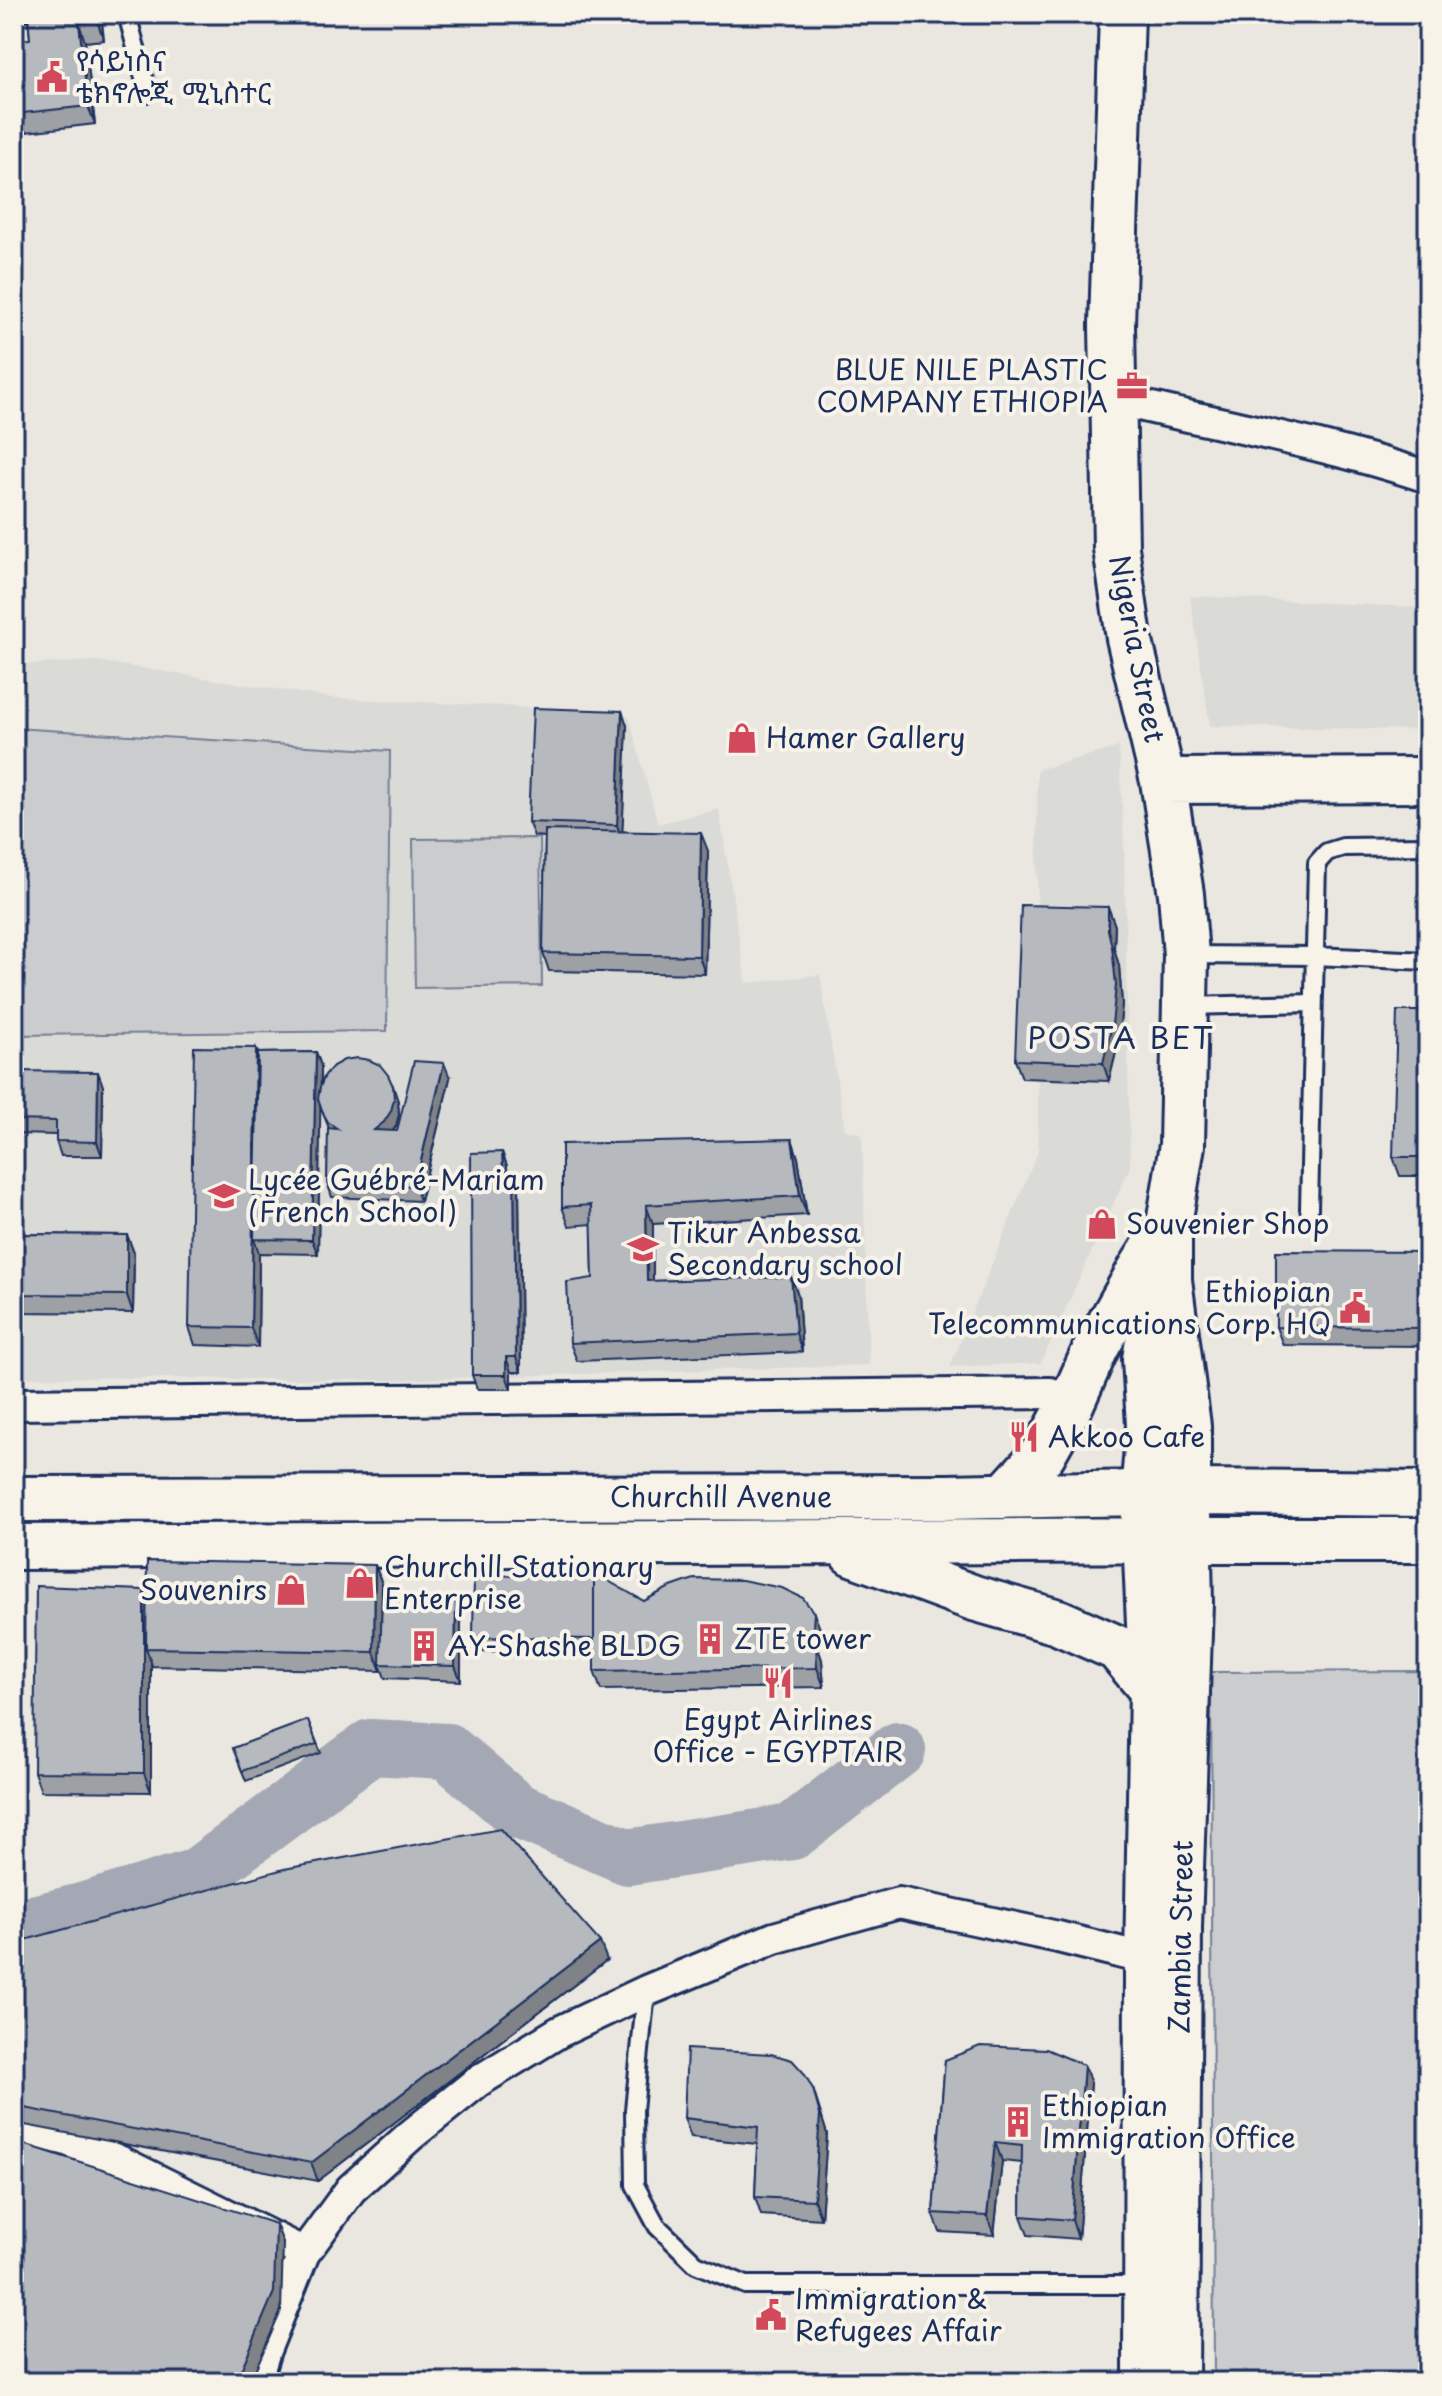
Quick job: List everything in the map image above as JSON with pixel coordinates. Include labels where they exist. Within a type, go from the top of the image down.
[{"type":"main road","name":"Nigeria Street","points":[[1122,14],[1113,280],[1116,548],[1129,638],[1163,781],[1181,894],[1186,955],[1182,1145],[1169,1224],[1169,1280],[1188,1426],[1188,1492]]},
{"type":"main road","points":[[1163,781],[1428,780]]},
{"type":"main road","points":[[1005,1496],[1043,1454],[1071,1404],[1096,1348],[1169,1224]]},
{"type":"main road","name":"Nigeria Street","points":[[1143,1494],[1149,1425],[1145,1359],[1153,1314],[1169,1280]]},
{"type":"main road","name":"Churchill Avenue","points":[[14,1499],[1005,1496],[1188,1492],[1428,1494]]},
{"type":"main road","name":"Zambia Street","points":[[1163,1963],[1152,1690],[1167,1541],[1188,1492]]},
{"type":"main road","name":"Zambia Street","points":[[1143,1494],[1167,1541],[1189,1617],[1163,1963],[1148,2105],[1161,2283],[1176,2382]]},
{"type":"main road","name":"Churchill Avenue","points":[[14,1547],[1428,1540]]},
{"type":"main road","points":[[823,1543],[974,1598],[1058,1622],[1117,1648],[1152,1690]]},
{"type":"main road","name":"Zambia Street","points":[[1146,2382],[1161,2283]]},
{"type":"street","points":[[1113,399],[1317,444],[1428,477]]},
{"type":"street","points":[[14,1404],[1050,1393]]},
{"type":"street","points":[[255,2382],[304,2253],[351,2189],[477,2082],[559,2032],[646,1991],[774,1938],[899,1903],[1163,1963]]},
{"type":"street","points":[[14,2127],[67,2140],[121,2162],[304,2253]]},
{"type":"lane","points":[[127,14],[148,93]]},
{"type":"lane","points":[[1309,1209],[1317,863],[1327,852],[1343,847],[1428,846]]},
{"type":"lane","points":[[1186,955],[1428,961]]},
{"type":"lane","points":[[1186,1006],[1313,1003]]},
{"type":"lane","points":[[646,1991],[634,2110],[635,2185],[657,2226],[696,2264],[746,2285],[1161,2283]]},
{"type":"shaded area","points":[[1190,596],[1428,608],[1428,730],[1210,726]]},
{"type":"shaded area","name":"Lycée Guébré-Mariam (French School)","points":[[96,661],[333,698],[505,706],[629,717],[658,824],[719,809],[746,983],[820,975],[845,1130],[862,1134],[869,1365],[389,1380],[14,1377],[14,665]]},
{"type":"shaded area","points":[[14,728],[390,751],[387,1031],[14,1035]]},
{"type":"shaded area","points":[[1119,747],[1124,844],[1130,1167],[1041,1363],[950,1367],[1038,1151],[1037,770]]},
{"type":"shaded area","points":[[540,838],[542,986],[415,988],[413,839]]},
{"type":"shaded area","points":[[1428,1671],[1428,2382],[1214,2382],[1211,1672]]},
{"type":"building","name":"የሳይነስና ቴክኖሎጂ ሚኒስተር","points":[[28,14],[96,14],[97,21],[79,23],[88,106],[14,114],[14,41],[30,39]]},
{"type":"building","points":[[533,708],[622,711],[617,825],[528,822]]},
{"type":"building","points":[[545,830],[701,833],[699,956],[543,953]]},
{"type":"building","points":[[1021,905],[1108,907],[1116,985],[1112,1025],[1103,1063],[1015,1060]]},
{"type":"building","points":[[1397,1011],[1428,1011],[1428,1157],[1393,1157]]},
{"type":"building","points":[[194,1047],[256,1048],[251,1328],[189,1327]]},
{"type":"building","points":[[316,1052],[312,1240],[254,1239],[258,1053]]},
{"type":"building","points":[[357,1058],[380,1065],[393,1086],[391,1111],[374,1130],[397,1131],[414,1061],[444,1063],[415,1186],[327,1182],[328,1128],[338,1129],[328,1122],[322,1111],[318,1099],[320,1087],[333,1066]]},
{"type":"building","points":[[14,1071],[98,1072],[97,1142],[56,1141],[56,1121],[14,1120]]},
{"type":"building","points":[[792,1139],[800,1196],[646,1205],[647,1281],[791,1277],[796,1333],[570,1343],[567,1282],[593,1278],[591,1205],[562,1207],[562,1144]]},
{"type":"building","points":[[502,1152],[503,1172],[514,1172],[516,1357],[506,1357],[506,1375],[472,1375],[471,1153]]},
{"type":"building","points":[[14,1234],[127,1235],[127,1295],[14,1294]]},
{"type":"building","name":"Ethiopian Telecommunications Corp. HQ","points":[[1276,1251],[1428,1252],[1428,1328],[1276,1327]]},
{"type":"building","points":[[147,1561],[375,1565],[374,1652],[146,1648]]},
{"type":"building","name":"ZTE tower","points":[[594,1573],[644,1601],[694,1579],[742,1580],[782,1588],[803,1598],[814,1613],[813,1627],[804,1641],[816,1641],[817,1668],[594,1671]]},
{"type":"building","points":[[474,1575],[594,1577],[594,1639],[473,1637]]},
{"type":"building","points":[[36,1586],[144,1590],[144,1773],[34,1772]]},
{"type":"building","name":"AY-Shashe BLDG","points":[[382,1596],[456,1599],[455,1666],[380,1664]]},
{"type":"building","points":[[308,1720],[317,1744],[242,1771],[233,1748]]},
{"type":"building","points":[[500,1829],[600,1942],[311,2163],[14,2106],[14,1943],[284,1869]]},
{"type":"building","name":"Ethiopian Immigration Office","points":[[980,2046],[1046,2049],[1084,2065],[1072,2220],[1021,2216],[1022,2145],[995,2142],[987,2216],[933,2213],[945,2060]]},
{"type":"building","points":[[687,2049],[771,2054],[792,2060],[804,2073],[813,2089],[820,2115],[814,2200],[755,2197],[758,2127],[684,2118]]},
{"type":"building","points":[[14,2141],[276,2224],[274,2292],[236,2382],[14,2382]]},
{"type":"waterway","points":[[14,1928],[197,1876],[371,1747],[447,1751],[516,1810],[628,1857],[792,1832],[898,1750]]},
{"type":"place","name":"የሳይነስና ቴክኖሎጂ ሚኒስተር","points":[[52,77]]},
{"type":"place","name":"BLUE NILE PLASTIC COMPANY ETHIOPIA","points":[[1132,386]]},
{"type":"place","name":"Hamer Gallery","points":[[742,738]]},
{"type":"place","name":"Lycée Guébré-Mariam (French School)","points":[[224,1196]]},
{"type":"place","name":"Souvenier Shop","points":[[1102,1224]]},
{"type":"place","name":"Tikur Anbessa Secondary school","points":[[643,1249]]},
{"type":"place","name":"Ethiopian Telecommunications Corp. HQ","points":[[1355,1308]]},
{"type":"place","name":"Akkoo Cafe","points":[[1024,1437]]},
{"type":"place","name":"Churchill Stationary Enterprise","points":[[360,1583]]},
{"type":"place","name":"Souvenirs","points":[[291,1590]]},
{"type":"place","name":"ZTE tower","points":[[710,1639]]},
{"type":"place","name":"AY-Shashe BLDG","points":[[424,1646]]},
{"type":"place","name":"Egypt Airlines Office - EGYPTAIR","points":[[778,1683]]},
{"type":"place","name":"Ethiopian Immigration Office","points":[[1018,2122]]},
{"type":"place","name":"Immigration & Refugees Affair","points":[[771,2315]]},
{"type":"district","name":"POSTA BET","points":[[1121,1039]]}]
